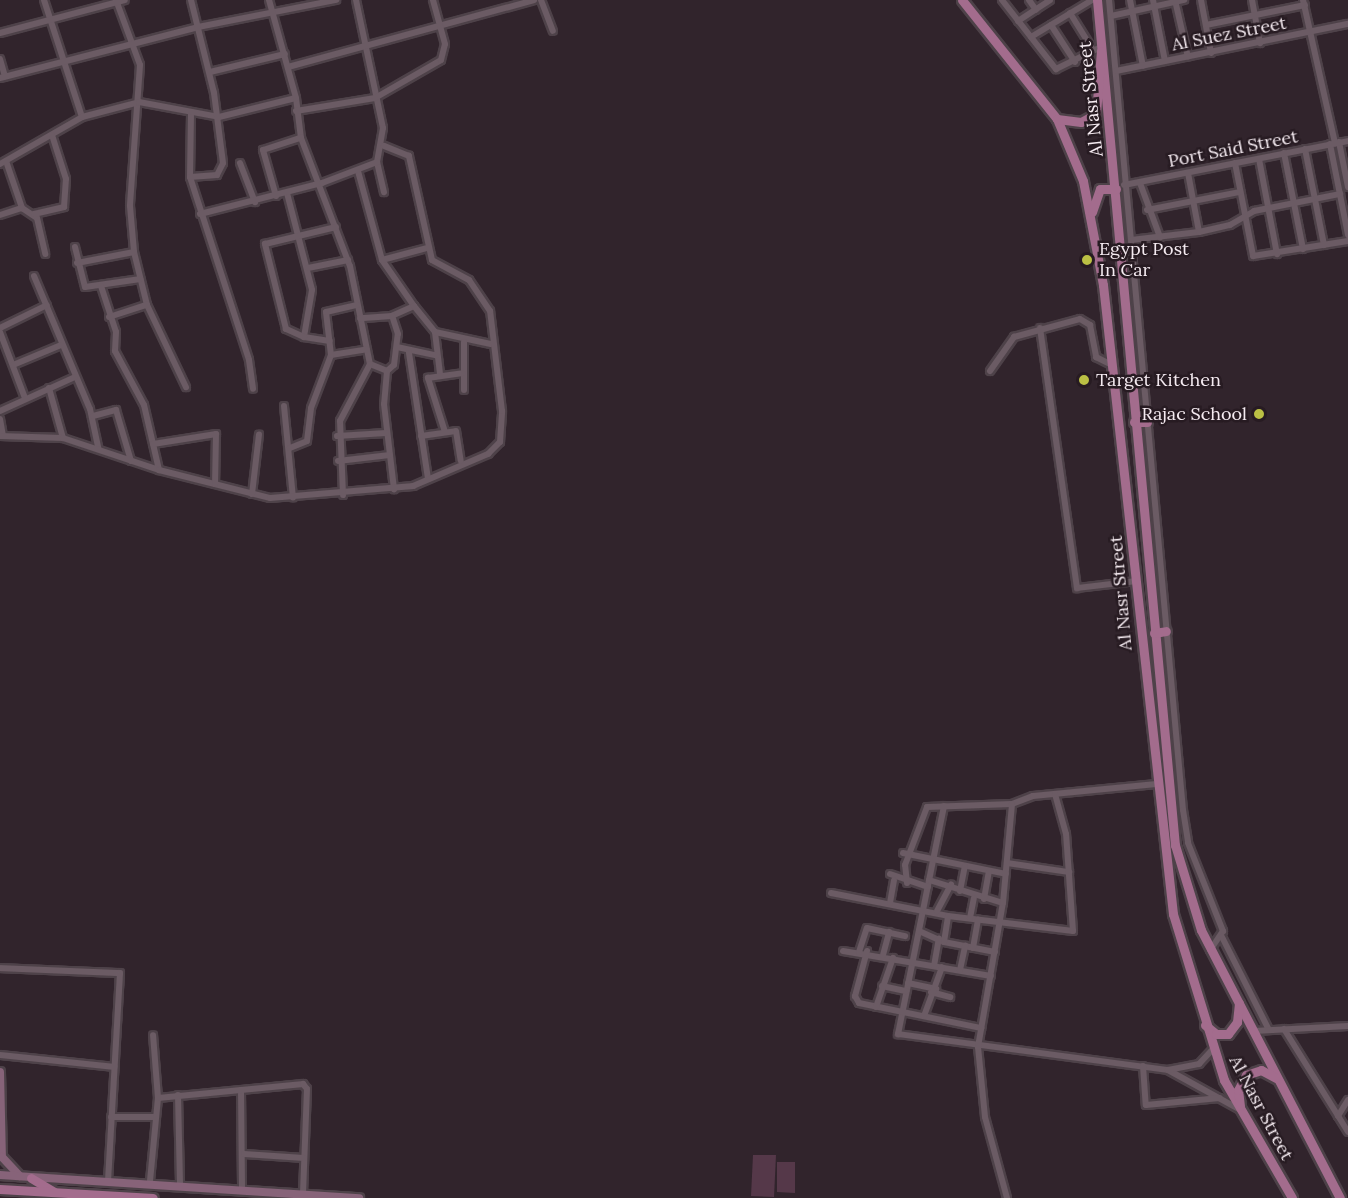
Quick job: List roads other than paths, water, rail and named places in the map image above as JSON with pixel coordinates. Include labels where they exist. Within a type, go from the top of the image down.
[{"type":"main road","name":"Al Nasr Street","points":[[962,0],[1058,119],[1076,156],[1092,216],[1112,365],[1156,784],[1173,914],[1212,1050],[1241,1112],[1292,1198]]},
{"type":"main road","name":"Al Nasr Street","points":[[1091,1],[1103,46],[1120,187],[1134,422],[1175,845],[1210,950],[1340,1198]]},
{"type":"main road","points":[[1058,119],[1081,122],[1096,114],[1103,46]]},
{"type":"main road","points":[[1092,216],[1100,189],[1120,187]]},
{"type":"main road","points":[[1134,422],[1147,422]]},
{"type":"main road","points":[[1154,633],[1166,632]]},
{"type":"main road","points":[[1203,1023],[1216,1034],[1228,1034],[1237,1022],[1239,1002]]},
{"type":"main road","points":[[1241,1112],[1238,1090],[1246,1075],[1267,1071],[1282,1084]]},
{"type":"main road","points":[[0,1072],[1,1158],[21,1176]]},
{"type":"main road","points":[[0,1175],[150,1181],[359,1198]]},
{"type":"main road","points":[[31,1178],[55,1192]]},
{"type":"main road","points":[[0,1189],[153,1198]]},
{"type":"street","points":[[44,0],[46,20],[82,117]]},
{"type":"street","points":[[0,33],[125,0]]},
{"type":"street","points":[[190,177],[211,176],[221,170],[219,117],[191,0]]},
{"type":"street","points":[[269,0],[296,98],[301,138],[322,183],[348,260],[370,363],[337,436],[343,495]]},
{"type":"street","points":[[0,59],[3,77],[198,27],[336,0]]},
{"type":"street","points":[[356,0],[384,146],[377,162],[384,192]]},
{"type":"street","points":[[296,111],[375,98],[441,60],[445,50],[434,0]]},
{"type":"street","points":[[507,0],[510,8]]},
{"type":"street","points":[[288,67],[534,0]]},
{"type":"street","points":[[541,0],[554,31]]},
{"type":"street","points":[[1002,0],[1056,69],[1075,62],[1103,46]]},
{"type":"street","points":[[1029,0],[1036,9]]},
{"type":"street","points":[[1018,21],[1050,0]]},
{"type":"street","points":[[1109,0],[1116,71],[1120,187],[1131,240],[1186,834],[1222,937],[1269,1030]]},
{"type":"street","points":[[1130,0],[1143,66]]},
{"type":"street","points":[[1111,16],[1153,3],[1184,0]]},
{"type":"street","points":[[1203,0],[1211,52]]},
{"type":"street","points":[[1252,0],[1260,43]]},
{"type":"street","points":[[117,1],[140,65],[130,206],[134,252],[147,305],[186,387]]},
{"type":"street","points":[[1030,38],[1091,1]]},
{"type":"street","points":[[1176,1],[1188,57]]},
{"type":"street","points":[[1206,25],[1304,2],[1335,143],[1348,235]]},
{"type":"street","points":[[1153,3],[1165,61]]},
{"type":"street","points":[[1070,13],[1093,50]]},
{"type":"street","name":"Al Suez Street","points":[[1116,71],[1348,24]]},
{"type":"street","points":[[1051,25],[1075,62]]},
{"type":"street","points":[[210,72],[285,54]]},
{"type":"street","points":[[52,135],[66,179],[64,207],[34,214],[22,208],[3,162],[82,117],[139,102],[190,114],[219,117],[296,98]]},
{"type":"street","points":[[190,114],[190,177],[200,214],[216,252],[253,389]]},
{"type":"street","points":[[276,196],[263,150],[301,138]]},
{"type":"street","name":"Port Said Street","points":[[1120,187],[1348,141]]},
{"type":"street","points":[[1335,143],[1348,187]]},
{"type":"street","points":[[0,419],[2,436],[63,438],[98,448],[159,471],[252,494],[293,498],[394,489],[428,478],[461,461],[488,454],[500,442],[502,411],[491,344],[490,311],[478,289],[436,265],[427,248],[410,156],[384,146]]},
{"type":"street","points":[[1305,149],[1324,245]]},
{"type":"street","points":[[1284,153],[1303,249]]},
{"type":"street","points":[[1259,159],[1277,254]]},
{"type":"street","points":[[200,214],[255,202],[322,183],[377,162]]},
{"type":"street","points":[[240,163],[255,202]]},
{"type":"street","points":[[1235,163],[1254,256],[1348,241]]},
{"type":"street","points":[[358,171],[382,260],[414,306],[435,332],[464,342],[491,344]]},
{"type":"street","points":[[1188,173],[1199,232]]},
{"type":"street","points":[[1140,183],[1147,210],[1160,237]]},
{"type":"street","points":[[1147,210],[1240,192]]},
{"type":"street","points":[[287,193],[296,236],[308,268],[312,290],[304,337]]},
{"type":"street","points":[[1131,240],[1199,232],[1230,225],[1244,215],[1268,208],[1343,196]]},
{"type":"street","points":[[0,215],[22,208]]},
{"type":"street","points":[[34,214],[45,254]]},
{"type":"street","points":[[330,341],[304,337],[286,329],[265,248],[267,241],[336,227]]},
{"type":"street","points":[[75,247],[83,286],[101,286],[140,279]]},
{"type":"street","points":[[382,260],[427,248]]},
{"type":"street","points":[[77,263],[134,252]]},
{"type":"street","points":[[308,268],[348,260]]},
{"type":"street","points":[[34,276],[93,417],[98,448]]},
{"type":"street","points":[[101,286],[114,351],[141,395],[159,471]]},
{"type":"street","points":[[25,398],[0,330],[47,305]]},
{"type":"street","points":[[109,317],[147,305]]},
{"type":"street","points":[[290,448],[307,441],[311,408],[331,355],[328,309],[357,305]]},
{"type":"street","points":[[360,318],[392,316],[414,306]]},
{"type":"street","points":[[392,316],[397,347],[387,371],[386,433],[394,489]]},
{"type":"street","points":[[990,371],[1007,342],[1040,328],[1085,320],[1096,357],[1112,365]]},
{"type":"street","points":[[1040,328],[1077,588],[1136,581]]},
{"type":"street","points":[[435,332],[440,374]]},
{"type":"street","points":[[464,342],[464,390]]},
{"type":"street","points":[[13,365],[62,345]]},
{"type":"street","points":[[397,347],[409,353],[436,355]]},
{"type":"street","points":[[331,355],[367,348]]},
{"type":"street","points":[[409,353],[428,478]]},
{"type":"street","points":[[370,363],[387,371]]},
{"type":"street","points":[[445,432],[428,378],[440,374],[463,373]]},
{"type":"street","points":[[0,411],[75,377]]},
{"type":"street","points":[[49,388],[63,438]]},
{"type":"street","points":[[284,406],[290,448],[293,498]]},
{"type":"street","points":[[93,417],[116,410],[131,461]]},
{"type":"street","points":[[421,436],[456,431],[461,461]]},
{"type":"street","points":[[337,436],[386,433]]},
{"type":"street","points":[[153,444],[216,434],[215,484]]},
{"type":"street","points":[[252,494],[259,434]]},
{"type":"street","points":[[338,461],[390,455]]},
{"type":"street","points":[[907,883],[904,874],[924,809],[944,806],[1012,804],[1055,794],[1156,784]]},
{"type":"street","points":[[831,893],[937,912],[948,916],[1073,931],[1069,872],[1055,794]]},
{"type":"street","points":[[1007,1198],[986,1117],[978,1047],[1003,903],[1012,804]]},
{"type":"street","points":[[944,806],[898,1034],[978,1047],[1168,1070],[1241,1112]]},
{"type":"street","points":[[903,853],[912,852],[933,860],[1006,874]]},
{"type":"street","points":[[1006,863],[1069,872]]},
{"type":"street","points":[[960,891],[965,866]]},
{"type":"street","points":[[984,900],[989,871]]},
{"type":"street","points":[[890,903],[892,877],[907,883],[951,885],[974,898],[1003,903]]},
{"type":"street","points":[[937,912],[951,885]]},
{"type":"street","points":[[970,918],[974,898]]},
{"type":"street","points":[[934,966],[948,916]]},
{"type":"street","points":[[974,948],[978,919]]},
{"type":"street","points":[[859,952],[865,929],[905,936]]},
{"type":"street","points":[[919,931],[941,940],[995,952]]},
{"type":"street","points":[[883,955],[889,932]]},
{"type":"street","points":[[1210,950],[1222,937]]},
{"type":"street","points":[[960,970],[964,946]]},
{"type":"street","points":[[843,951],[867,951],[912,962],[991,976]]},
{"type":"street","points":[[867,951],[855,996],[876,1007],[981,1028]]},
{"type":"street","points":[[876,1007],[893,958]]},
{"type":"street","points":[[924,1016],[942,967]]},
{"type":"street","points":[[0,968],[120,974],[108,1180]]},
{"type":"street","points":[[908,983],[950,997]]},
{"type":"street","points":[[882,986],[906,991]]},
{"type":"street","points":[[1254,1031],[1348,1026]]},
{"type":"street","points":[[1284,1029],[1348,1132]]},
{"type":"street","points":[[150,1181],[158,1098],[153,1035]]},
{"type":"street","points":[[1168,1070],[1199,1064],[1212,1050]]},
{"type":"street","points":[[0,1055],[114,1067]]},
{"type":"street","points":[[1143,1066],[1146,1105],[1220,1098]]},
{"type":"street","points":[[158,1098],[303,1084],[307,1089],[303,1194]]},
{"type":"street","points":[[241,1090],[244,1154],[242,1188]]},
{"type":"street","points":[[178,1095],[180,1183]]},
{"type":"street","points":[[1338,1116],[1348,1100]]},
{"type":"street","points":[[111,1117],[156,1118]]},
{"type":"street","points":[[244,1154],[304,1158]]},
{"type":"place","name":"Egypt Post In Car","points":[[1087,260]]},
{"type":"place","name":"Target Kitchen","points":[[1084,380]]},
{"type":"place","name":"Rajac School","points":[[1259,414]]}]
